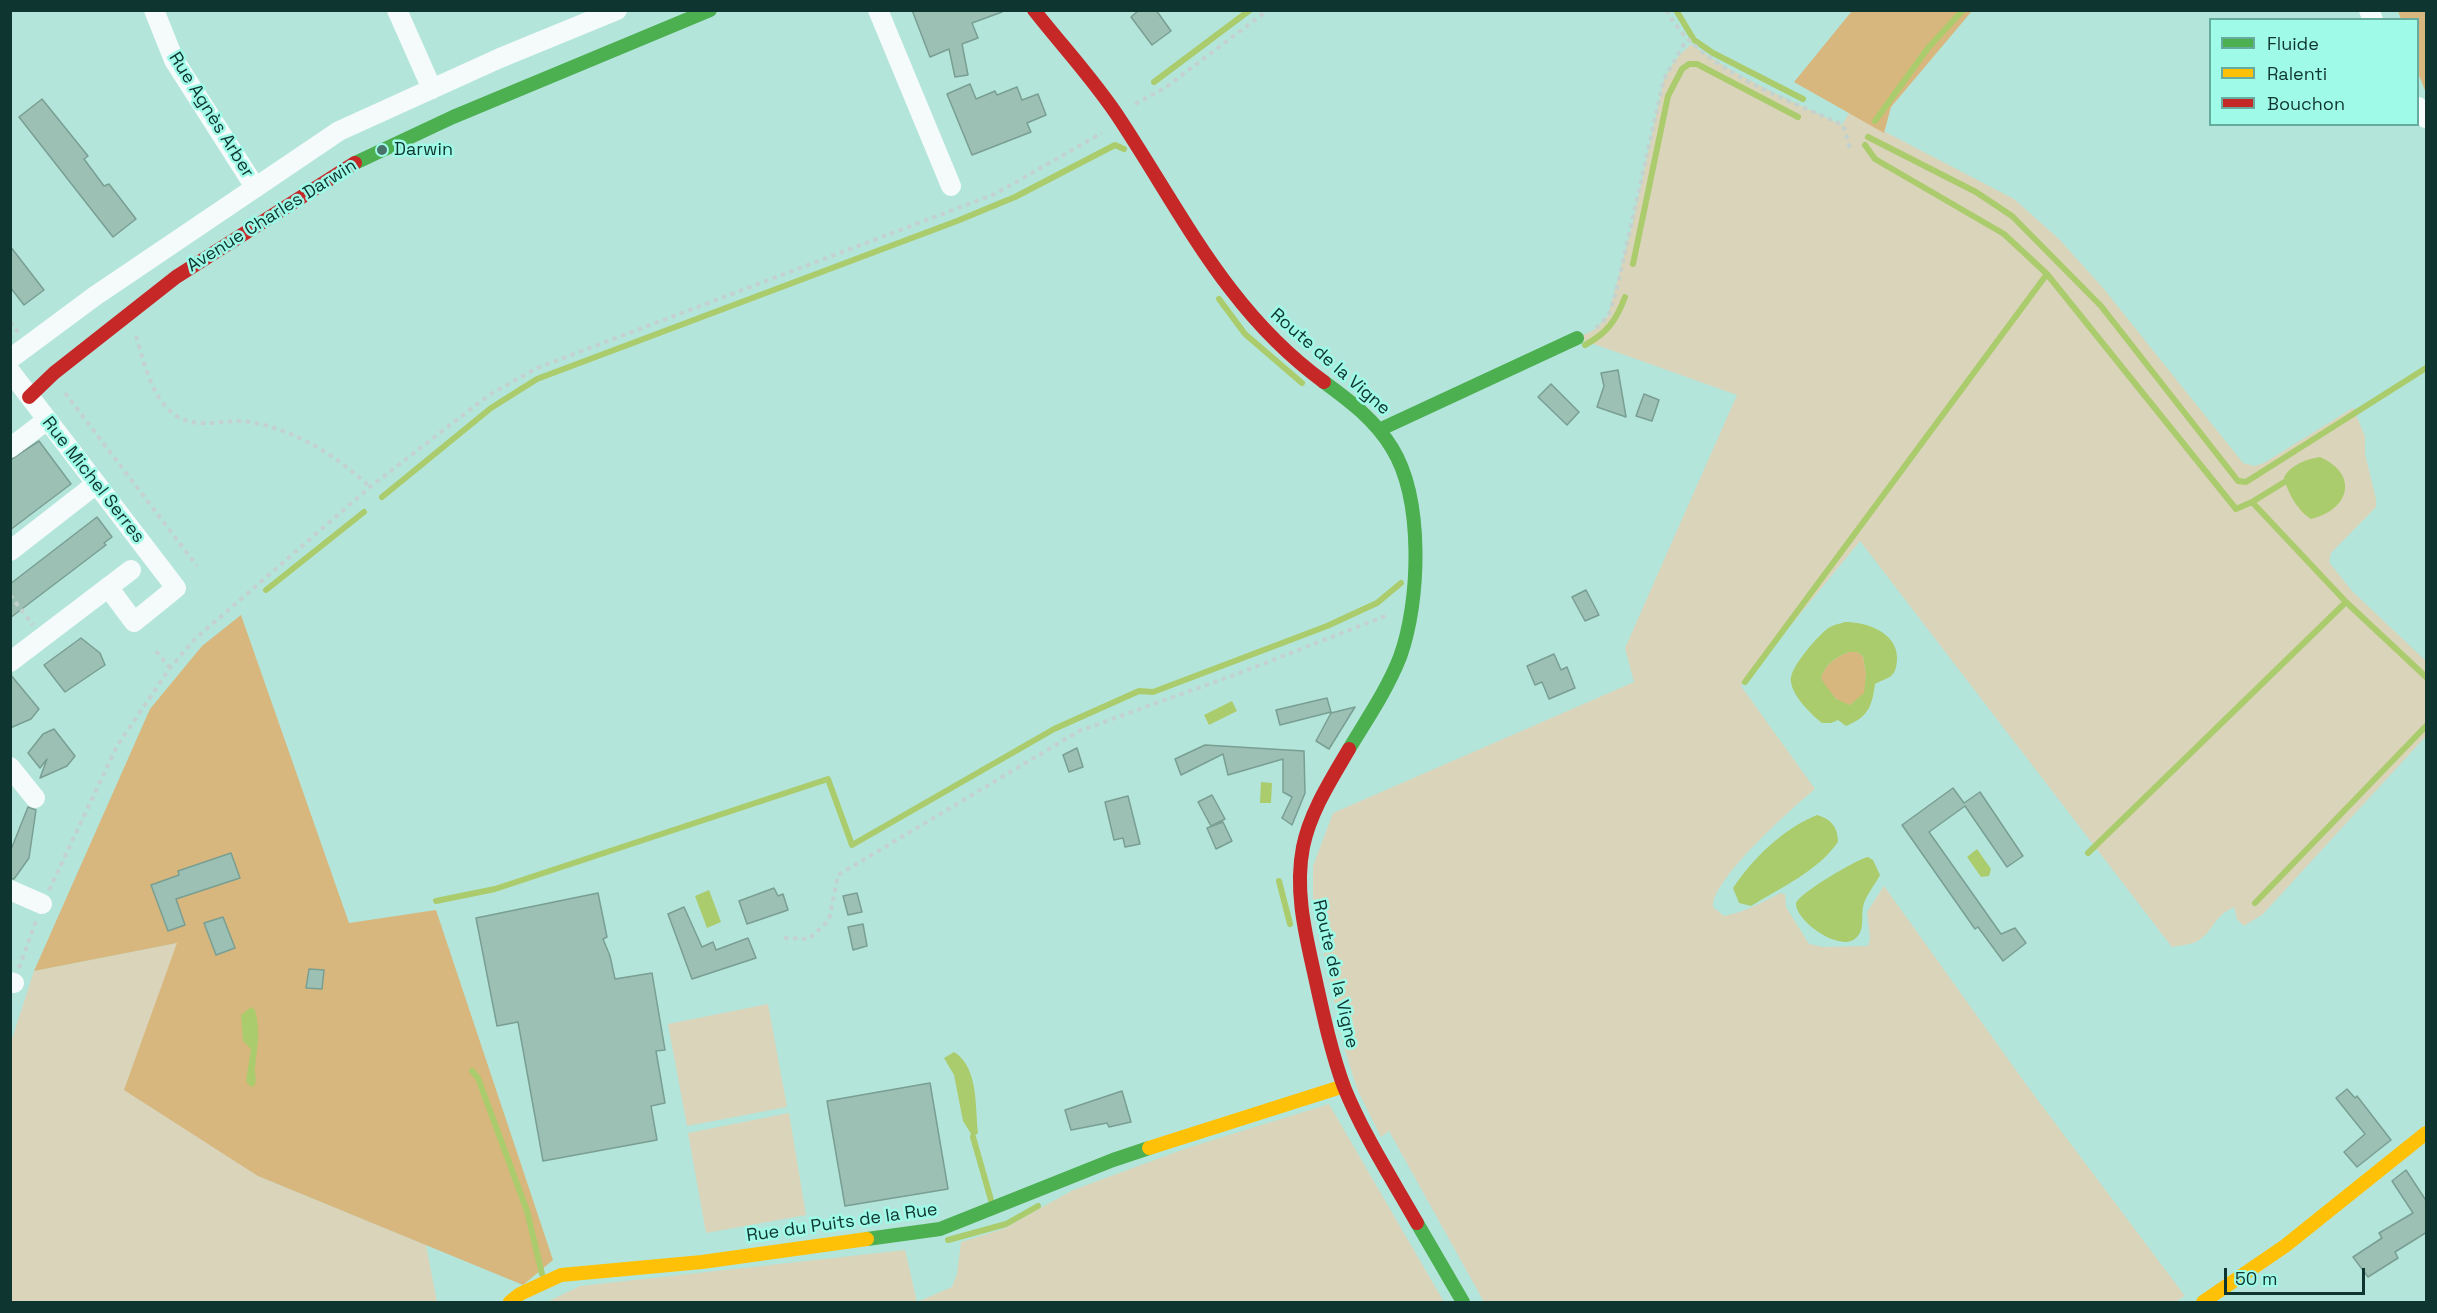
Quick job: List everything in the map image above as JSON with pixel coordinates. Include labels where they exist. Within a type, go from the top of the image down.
[{"type":"street","name":"Rue Agnès Arber","points":[[154,10],[174,60],[255,187]]},
{"type":"street","points":[[397,10],[432,89]]},
{"type":"street","name":"Avenue Charles Darwin","points":[[10,359],[339,130],[617,10]]},
{"type":"street","name":"Avenue Charles Darwin","points":[[29,397],[51,375],[176,277],[352,164],[493,100],[710,10]]},
{"type":"street","points":[[878,10],[951,186]]},
{"type":"street","name":"Route de la Vigne","points":[[1034,10],[1120,117],[1202,251],[1245,311],[1280,348],[1346,398],[1381,429],[1391,444],[1405,480],[1413,541],[1413,604],[1409,630],[1399,658],[1324,792],[1309,824],[1299,869],[1299,892],[1306,938],[1344,1086],[1365,1129],[1463,1302]]},
{"type":"street","points":[[1381,429],[1577,338]]},
{"type":"street","name":"Rue Michel Serres","points":[[10,371],[176,588],[134,622],[108,587]]},
{"type":"street","points":[[10,448],[47,420]]},
{"type":"street","points":[[10,551],[96,484]]},
{"type":"street","points":[[10,662],[131,570]]},
{"type":"street","points":[[10,767],[35,798]]},
{"type":"street","points":[[10,890],[42,904]]},
{"type":"street","name":"Rue du Puits de la Rue","points":[[510,1302],[520,1294],[561,1275],[702,1262],[940,1229],[1113,1160],[1344,1086]]},
{"type":"street","points":[[2203,1302],[2285,1246],[2427,1133]]},
{"type":"path","points":[[12,983],[42,904],[117,746],[170,668],[195,639],[370,487],[489,395],[537,368],[995,194],[1097,138],[1136,103],[1165,88],[1268,10]]},
{"type":"path","points":[[1665,10],[1688,39],[1716,62],[1843,125],[1850,148]]},
{"type":"path","points":[[1577,338],[1594,330],[1608,316],[1632,226],[1664,79],[1688,39]]},
{"type":"path","points":[[127,315],[157,396],[184,420],[199,423],[233,420],[276,429],[327,451],[370,487]]},
{"type":"path","points":[[10,322],[28,346]]},
{"type":"path","points":[[51,375],[197,566]]},
{"type":"path","points":[[10,595],[42,638]]},
{"type":"path","points":[[784,938],[810,939],[829,920],[838,875],[1079,731],[1237,674],[1413,604]]},
{"type":"path","points":[[156,651],[170,668]]},
{"type":"shaded area","points":[[1852,11],[1972,11],[1891,107],[1884,133],[1794,82]]},
{"type":"shaded area","points":[[2398,11],[2426,11],[2426,93],[2419,76],[2419,18],[2401,18]]},
{"type":"shaded area","points":[[1691,44],[1727,68],[1784,98],[1842,125],[1849,113],[2014,199],[2060,240],[2103,288],[2243,463],[2254,466],[2264,463],[2353,408],[2365,436],[2365,454],[2376,507],[2331,553],[2329,562],[2352,591],[2426,661],[2426,736],[2263,914],[2244,926],[2237,919],[2234,907],[2219,917],[2200,940],[2172,947],[1860,541],[1741,686],[1815,789],[1773,827],[1739,863],[1716,895],[1713,907],[1724,916],[1746,910],[1780,893],[1785,894],[1786,907],[1809,944],[1823,947],[1868,946],[1870,939],[1867,912],[1884,886],[2028,1087],[2185,1296],[2175,1302],[1484,1302],[1389,1131],[1381,1137],[1357,1089],[1344,1047],[1313,901],[1313,866],[1333,813],[1634,682],[1625,648],[1737,395],[1577,338],[1594,330],[1608,316],[1632,226],[1664,79],[1675,60]]},
{"type":"shaded area","points":[[2320,457],[2333,464],[2341,473],[2345,482],[2345,491],[2334,508],[2311,519],[2294,501],[2284,477],[2299,463]]},
{"type":"shaded area","points":[[241,615],[349,923],[436,910],[553,1260],[523,1285],[258,1176],[124,1090],[177,943],[34,971],[150,709],[202,646]]},
{"type":"shaded area","points":[[1845,622],[1862,624],[1879,630],[1892,641],[1897,658],[1893,674],[1875,684],[1868,710],[1859,719],[1846,726],[1838,720],[1822,723],[1799,699],[1791,682],[1794,669],[1810,646],[1827,629]],"holes":[[[1849,652],[1857,652],[1863,656],[1866,674],[1864,693],[1850,705],[1836,699],[1821,679],[1822,674],[1835,659]]]},
{"type":"shaded area","points":[[1849,652],[1857,652],[1863,656],[1866,674],[1865,693],[1850,705],[1837,699],[1821,679],[1831,662]]},
{"type":"shaded area","points":[[1232,701],[1237,711],[1209,725],[1204,715]]},
{"type":"shaded area","points":[[1261,782],[1272,783],[1271,803],[1260,803]]},
{"type":"shaded area","points":[[1817,815],[1830,821],[1837,832],[1838,842],[1830,852],[1798,878],[1751,906],[1739,903],[1733,888],[1750,866],[1781,836]]},
{"type":"shaded area","points":[[1977,849],[1991,869],[1989,876],[1981,877],[1967,857]]},
{"type":"shaded area","points":[[1868,857],[1873,860],[1880,875],[1864,903],[1862,928],[1859,935],[1849,942],[1830,938],[1820,933],[1803,919],[1798,911],[1796,904],[1799,899],[1828,878]]},
{"type":"shaded area","points":[[709,890],[721,922],[707,928],[695,896]]},
{"type":"shaded area","points":[[177,943],[258,1176],[426,1245],[437,1302],[11,1302],[11,1042],[34,971]]},
{"type":"shaded area","points":[[768,1004],[787,1107],[687,1126],[668,1024]]},
{"type":"shaded area","points":[[251,1007],[255,1010],[258,1032],[256,1081],[251,1087],[246,1081],[251,1049],[243,1041],[241,1015]]},
{"type":"shaded area","points":[[954,1052],[968,1067],[972,1078],[978,1133],[973,1137],[963,1121],[954,1075],[944,1058]]},
{"type":"shaded area","points":[[1329,1104],[1444,1302],[917,1302],[952,1287],[957,1274],[961,1242],[1003,1229],[1073,1190],[1187,1148]]},
{"type":"shaded area","points":[[789,1113],[806,1215],[706,1233],[688,1133]]},
{"type":"shaded area","points":[[905,1250],[917,1302],[547,1302],[580,1286]]},
{"type":"building","points":[[912,10],[1001,10],[1002,12],[972,23],[978,38],[962,44],[968,75],[955,77],[949,49],[930,57]]},
{"type":"building","points":[[1139,10],[1156,10],[1171,31],[1152,45],[1131,17]]},
{"type":"building","points":[[970,84],[976,99],[995,91],[997,95],[1017,87],[1022,100],[1038,94],[1046,115],[1027,123],[1031,132],[972,155],[947,94]]},
{"type":"building","points":[[42,99],[88,156],[84,159],[104,186],[109,184],[136,219],[113,237],[19,117]]},
{"type":"building","points":[[10,246],[44,290],[24,305],[10,287]]},
{"type":"building","points":[[1618,370],[1626,417],[1597,407],[1604,386],[1601,373]]},
{"type":"building","points":[[1551,384],[1579,412],[1567,425],[1538,397]]},
{"type":"building","points":[[1644,394],[1659,400],[1652,421],[1636,416]]},
{"type":"building","points":[[39,441],[71,484],[10,530],[10,460]]},
{"type":"building","points":[[97,517],[112,537],[104,543],[106,545],[10,618],[10,584]]},
{"type":"building","points":[[1586,590],[1599,615],[1585,621],[1572,597]]},
{"type":"building","points":[[81,638],[100,653],[105,665],[65,692],[44,665]]},
{"type":"building","points":[[1554,654],[1561,670],[1567,667],[1575,688],[1549,699],[1542,682],[1535,685],[1527,666]]},
{"type":"building","points":[[10,674],[39,709],[31,719],[10,728]]},
{"type":"building","points":[[1327,698],[1331,712],[1280,725],[1276,710]]},
{"type":"building","points":[[1355,707],[1329,749],[1316,741],[1331,713]]},
{"type":"building","points":[[54,729],[75,756],[67,766],[40,778],[47,759],[40,768],[28,753],[43,734]]},
{"type":"building","points":[[1205,745],[1304,751],[1305,793],[1292,825],[1282,818],[1292,797],[1283,792],[1283,759],[1228,775],[1223,754],[1181,775],[1175,759]]},
{"type":"building","points":[[1077,748],[1083,767],[1069,772],[1063,755]]},
{"type":"building","points":[[1953,788],[1964,803],[1980,792],[2023,856],[2007,867],[1965,806],[1929,832],[2001,934],[2015,928],[2026,943],[2003,961],[1978,927],[1975,929],[1902,825]]},
{"type":"building","points":[[1212,795],[1225,819],[1211,826],[1198,802]]},
{"type":"building","points":[[1128,796],[1140,844],[1125,847],[1123,838],[1114,840],[1105,802]]},
{"type":"building","points":[[28,807],[36,810],[29,858],[14,879],[10,878],[10,852]]},
{"type":"building","points":[[1223,822],[1232,841],[1216,849],[1207,828]]},
{"type":"building","points":[[231,853],[240,878],[176,899],[185,925],[168,931],[151,885],[179,875],[178,871]]},
{"type":"building","points":[[774,888],[778,896],[783,894],[788,910],[747,924],[739,901]]},
{"type":"building","points":[[598,893],[607,937],[603,939],[610,956],[615,979],[652,973],[665,1050],[656,1051],[665,1103],[651,1106],[657,1140],[543,1161],[518,1022],[497,1026],[476,918]]},
{"type":"building","points":[[857,893],[862,912],[848,915],[843,896]]},
{"type":"building","points":[[684,907],[702,947],[713,942],[716,950],[748,938],[756,958],[692,979],[668,914]]},
{"type":"building","points":[[223,917],[235,948],[216,955],[204,923]]},
{"type":"building","points":[[863,924],[867,946],[853,950],[848,927]]},
{"type":"building","points":[[309,969],[324,970],[322,989],[306,988]]},
{"type":"building","points":[[930,1083],[948,1189],[845,1206],[827,1101]]},
{"type":"building","points":[[2347,1089],[2355,1098],[2357,1096],[2391,1140],[2357,1167],[2344,1152],[2365,1134],[2336,1098]]},
{"type":"building","points":[[1122,1091],[1131,1122],[1109,1127],[1107,1123],[1071,1130],[1065,1110]]},
{"type":"building","points":[[2406,1170],[2427,1202],[2427,1232],[2395,1252],[2398,1258],[2368,1277],[2353,1257],[2382,1238],[2379,1233],[2413,1213],[2392,1181]]},
{"type":"waterway","points":[[1154,82],[1250,10]]},
{"type":"waterway","points":[[1676,10],[1694,40],[1713,53],[1803,99]]},
{"type":"waterway","points":[[1875,121],[1928,48],[1963,10]]},
{"type":"waterway","points":[[1633,264],[1668,96],[1682,69],[1689,64],[1697,64],[1798,117]]},
{"type":"waterway","points":[[1868,137],[1976,192],[2012,216],[2101,306],[2238,481],[2246,482],[2426,368]]},
{"type":"waterway","points":[[382,497],[491,408],[537,379],[957,221],[1015,197],[1115,145],[1124,149]]},
{"type":"waterway","points":[[1865,145],[1875,159],[2004,234],[2047,274],[2236,509],[2252,502]]},
{"type":"waterway","points":[[1745,682],[2047,274]]},
{"type":"waterway","points":[[1585,345],[1610,326],[1625,297]]},
{"type":"waterway","points":[[1219,299],[1245,334],[1302,383]]},
{"type":"waterway","points":[[2291,478],[2252,502],[2346,602],[2426,677]]},
{"type":"waterway","points":[[266,590],[364,512]]},
{"type":"waterway","points":[[436,901],[495,889],[828,779],[852,845],[1054,729],[1139,691],[1153,692],[1327,626],[1377,603],[1401,583]]},
{"type":"waterway","points":[[2088,853],[2346,602]]},
{"type":"waterway","points":[[2255,903],[2426,726]]},
{"type":"waterway","points":[[1279,881],[1290,924]]},
{"type":"waterway","points":[[472,1071],[478,1078],[527,1211],[542,1274]]},
{"type":"waterway","points":[[973,1137],[991,1200]]},
{"type":"waterway","points":[[948,1240],[1006,1224],[1038,1206]]},
{"type":"traffic: fast","points":[[355,163],[453,117],[710,10]]},
{"type":"traffic: fast","points":[[1381,429],[1577,338]]},
{"type":"traffic: fast","points":[[1324,382],[1370,420],[1392,448],[1410,495],[1416,551],[1412,608],[1400,657],[1389,681],[1349,749]]},
{"type":"traffic: fast","points":[[867,1239],[940,1229],[1113,1160],[1149,1148]]},
{"type":"traffic: fast","points":[[1417,1223],[1463,1302]]},
{"type":"traffic: slow","points":[[1149,1148],[1344,1086]]},
{"type":"traffic: slow","points":[[2203,1302],[2285,1246],[2426,1133]]},
{"type":"traffic: slow","points":[[510,1302],[520,1294],[561,1275],[702,1262],[867,1239]]},
{"type":"traffic: jam","points":[[1034,10],[1111,107],[1188,228],[1235,294],[1261,326],[1324,382]]},
{"type":"traffic: jam","points":[[29,397],[54,373],[176,277],[355,163]]},
{"type":"traffic: jam","points":[[1349,749],[1322,796],[1306,834],[1300,878],[1304,923],[1327,1028],[1344,1087],[1369,1139],[1417,1223]]},
{"type":"place","name":"Darwin","points":[[382,150]]}]
